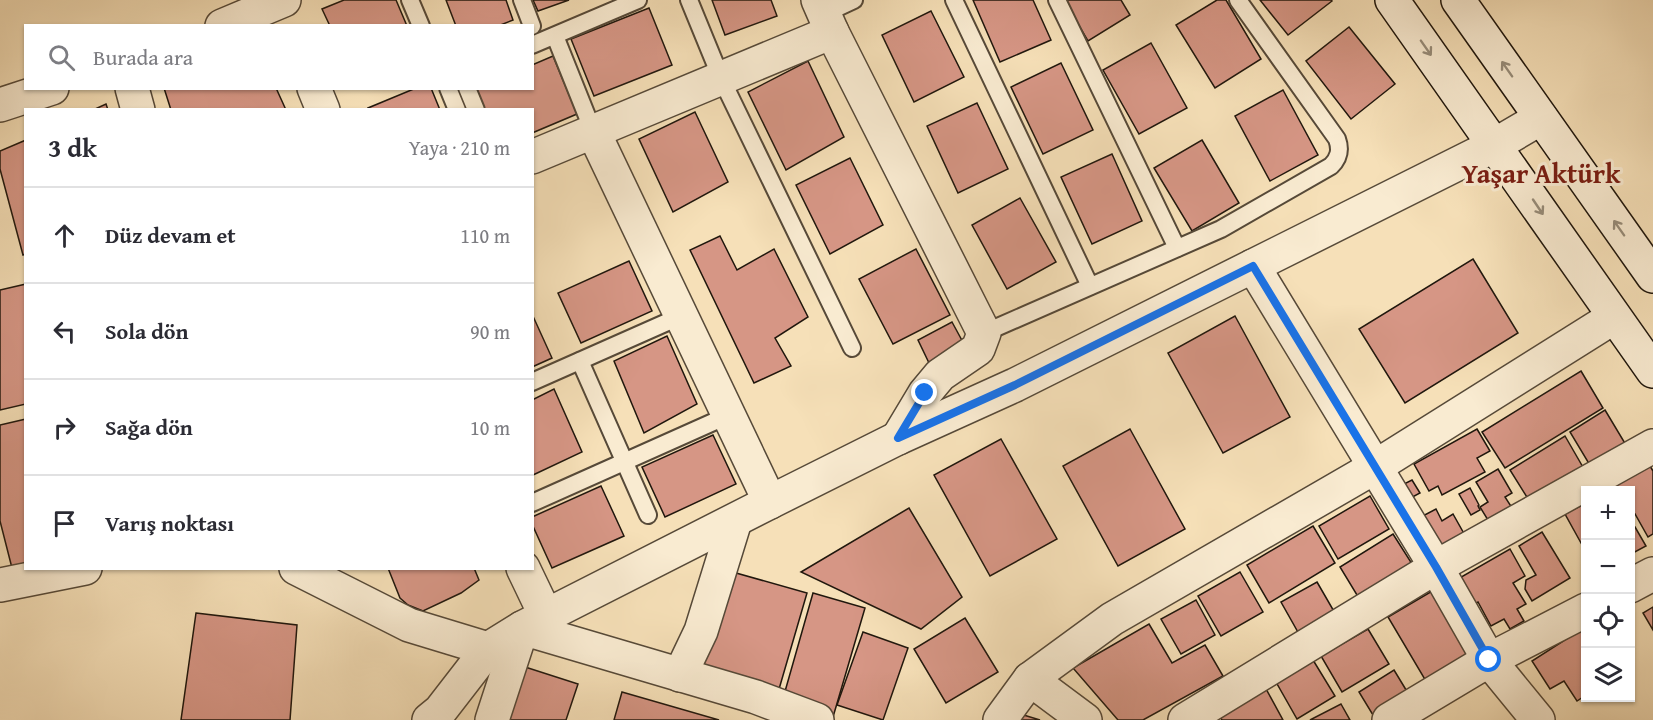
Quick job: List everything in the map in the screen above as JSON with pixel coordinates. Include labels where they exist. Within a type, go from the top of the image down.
[{"type":"street","points":[[1392,0],[1496,145],[1653,372]]},
{"type":"street","points":[[1458,0],[1653,276]]},
{"type":"street","points":[[229,24],[283,9]]},
{"type":"street","points":[[534,156],[721,78],[824,15],[984,333],[978,349],[940,375],[925,393],[898,438]]},
{"type":"street","points":[[0,105],[46,90]]},
{"type":"street","points":[[133,90],[137,108]]},
{"type":"street","points":[[315,90],[322,108]]},
{"type":"street","points":[[429,720],[440,711],[488,649],[534,622],[898,438],[1015,385],[1496,145],[1541,118]]},
{"type":"street","points":[[593,131],[770,502]]},
{"type":"street","points":[[1253,266],[1436,567],[1489,660],[1538,720]]},
{"type":"street","points":[[1000,720],[1030,679],[1112,619],[1375,467],[1614,317]]},
{"type":"street","points":[[1185,720],[1436,567],[1653,446]]},
{"type":"street","points":[[680,675],[701,631],[735,521]]},
{"type":"street","points":[[0,585],[75,570]]},
{"type":"street","points":[[300,570],[409,625],[488,649]]},
{"type":"street","points":[[492,720],[534,622],[523,570]]},
{"type":"street","points":[[1635,583],[1653,574]]},
{"type":"street","points":[[1389,720],[1489,660],[1581,613]]},
{"type":"street","points":[[534,622],[680,675],[756,697],[817,720]]},
{"type":"street","points":[[1030,679],[1085,720]]},
{"type":"lane","points":[[410,0],[420,24]]},
{"type":"lane","points":[[522,0],[531,24]]},
{"type":"lane","points":[[536,44],[555,36],[607,6],[638,0]]},
{"type":"lane","points":[[689,0],[721,78],[852,348]]},
{"type":"lane","points":[[824,15],[854,0]]},
{"type":"lane","points":[[954,0],[1090,286]]},
{"type":"lane","points":[[1057,0],[1177,248]]},
{"type":"lane","points":[[984,333],[1221,229],[1336,161],[1340,146],[1337,139],[1238,0]]},
{"type":"lane","points":[[555,36],[593,131]]},
{"type":"lane","points":[[449,90],[456,108]]},
{"type":"lane","points":[[468,90],[475,108]]},
{"type":"lane","points":[[534,381],[681,316]]},
{"type":"lane","points":[[580,361],[648,515]]},
{"type":"lane","points":[[534,501],[729,415]]},
{"type":"building","points":[[344,0],[396,0],[406,24],[329,24],[322,9]]},
{"type":"building","points":[[446,0],[506,0],[513,20],[503,24],[455,24]]},
{"type":"building","points":[[533,0],[569,0],[538,11]]},
{"type":"building","points":[[712,0],[771,0],[777,16],[725,35]]},
{"type":"building","points":[[973,0],[1033,0],[1051,40],[1000,62]]},
{"type":"building","points":[[1064,0],[1121,0],[1130,15],[1088,41]]},
{"type":"building","points":[[1217,0],[1226,0],[1261,59],[1215,88],[1176,25]]},
{"type":"building","points":[[1260,0],[1331,0],[1332,1],[1288,35]]},
{"type":"building","points":[[649,8],[672,65],[594,96],[571,39]]},
{"type":"building","points":[[931,11],[964,77],[914,102],[882,35]]},
{"type":"building","points":[[1349,27],[1395,84],[1351,119],[1306,61]]},
{"type":"building","points":[[1151,43],[1187,108],[1139,134],[1103,70]]},
{"type":"building","points":[[553,56],[577,114],[534,132],[534,108],[481,108],[476,90],[534,90],[534,64]]},
{"type":"building","points":[[808,61],[844,137],[786,170],[748,92]]},
{"type":"building","points":[[1061,63],[1093,130],[1043,154],[1011,87]]},
{"type":"building","points":[[165,90],[277,90],[285,108],[170,108]]},
{"type":"building","points":[[411,90],[432,90],[439,108],[368,108]]},
{"type":"building","points":[[1283,90],[1318,155],[1270,181],[1235,116]]},
{"type":"building","points":[[977,103],[1008,169],[958,193],[927,126]]},
{"type":"building","points":[[695,112],[728,182],[673,212],[639,139]]},
{"type":"building","points":[[1202,140],[1239,203],[1192,231],[1154,168]]},
{"type":"building","points":[[24,141],[23,255],[0,169],[0,151]]},
{"type":"building","points":[[1112,154],[1142,221],[1092,244],[1061,177]]},
{"type":"building","points":[[850,158],[883,225],[830,254],[796,185]]},
{"type":"building","points":[[1020,198],[1056,262],[1007,289],[972,225]]},
{"type":"building","points":[[720,236],[737,270],[774,249],[808,317],[775,338],[791,366],[754,383],[690,250]]},
{"type":"building","points":[[916,249],[950,315],[893,344],[859,279]]},
{"type":"building","points":[[1473,259],[1518,333],[1405,403],[1359,329]]},
{"type":"building","points":[[629,261],[652,311],[581,343],[558,293]]},
{"type":"building","points":[[24,284],[24,404],[0,410],[0,290]]},
{"type":"building","points":[[1235,316],[1290,417],[1223,453],[1168,353]]},
{"type":"building","points":[[534,318],[552,358],[534,366]]},
{"type":"building","points":[[952,322],[965,346],[930,365],[918,340]]},
{"type":"building","points":[[667,336],[697,404],[644,433],[614,361]]},
{"type":"building","points":[[1581,371],[1603,408],[1505,468],[1482,432]]},
{"type":"building","points":[[554,389],[582,452],[534,475],[534,399]]},
{"type":"building","points":[[1605,410],[1626,445],[1591,467],[1570,432]]},
{"type":"building","points":[[24,419],[24,565],[12,568],[0,521],[0,425]]},
{"type":"building","points":[[1130,429],[1185,529],[1118,566],[1063,466]]},
{"type":"building","points":[[1477,429],[1490,451],[1477,458],[1485,472],[1442,495],[1438,486],[1429,491],[1414,464]]},
{"type":"building","points":[[713,435],[736,484],[665,517],[642,467]]},
{"type":"building","points":[[1565,436],[1584,469],[1530,502],[1510,470]]},
{"type":"building","points":[[1001,439],[1057,539],[990,576],[934,475]]},
{"type":"building","points":[[1650,466],[1653,471],[1653,534],[1648,537],[1635,514],[1635,486],[1614,486]]},
{"type":"building","points":[[1498,469],[1512,493],[1505,497],[1514,511],[1491,525],[1480,507],[1488,502],[1476,482]]},
{"type":"building","points":[[1412,480],[1420,493],[1407,500],[1400,486]]},
{"type":"building","points":[[601,486],[624,536],[552,568],[534,528],[534,516]]},
{"type":"building","points":[[1470,488],[1480,510],[1471,515],[1459,494]]},
{"type":"building","points":[[1370,496],[1389,529],[1338,559],[1319,526]]},
{"type":"building","points":[[1581,506],[1581,543],[1565,514]]},
{"type":"building","points":[[909,508],[962,597],[921,629],[801,572]]},
{"type":"building","points":[[1436,509],[1442,521],[1453,514],[1467,539],[1442,553],[1417,519]]},
{"type":"building","points":[[1313,526],[1335,563],[1269,603],[1247,565]]},
{"type":"building","points":[[1635,527],[1646,546],[1635,552]]},
{"type":"building","points":[[1542,532],[1570,578],[1532,601],[1525,589],[1526,580],[1536,575],[1519,546]]},
{"type":"building","points":[[1393,534],[1414,567],[1360,600],[1340,567]]},
{"type":"building","points":[[1510,549],[1525,576],[1513,583],[1526,604],[1517,609],[1524,621],[1510,629],[1504,619],[1491,626],[1478,602],[1471,606],[1456,580]]},
{"type":"building","points":[[389,570],[475,570],[479,580],[461,593],[423,611],[408,605],[400,598]]},
{"type":"building","points":[[729,571],[807,593],[777,696],[700,673]]},
{"type":"building","points":[[1240,572],[1263,612],[1221,636],[1198,596]]},
{"type":"building","points":[[1317,582],[1339,620],[1303,641],[1281,602]]},
{"type":"building","points":[[1439,587],[1481,658],[1430,688],[1388,617]]},
{"type":"building","points":[[813,593],[865,608],[833,717],[782,702]]},
{"type":"building","points":[[1196,600],[1215,635],[1181,654],[1161,619]]},
{"type":"building","points":[[1653,607],[1653,630],[1643,613]]},
{"type":"building","points":[[196,613],[297,625],[290,720],[181,720]]},
{"type":"building","points":[[965,618],[998,672],[946,703],[914,649]]},
{"type":"building","points":[[1149,624],[1172,663],[1205,645],[1223,676],[1143,720],[1118,720],[1073,668]]},
{"type":"building","points":[[1368,629],[1389,664],[1342,692],[1321,656]]},
{"type":"building","points":[[1581,630],[1581,698],[1577,701],[1564,681],[1550,689],[1532,661]]},
{"type":"building","points":[[863,632],[908,648],[883,720],[837,705]]},
{"type":"building","points":[[1313,660],[1335,696],[1297,719],[1276,682]]},
{"type":"building","points":[[522,666],[578,684],[566,720],[505,720]]},
{"type":"building","points":[[1394,670],[1414,703],[1376,720],[1359,692]]},
{"type":"building","points":[[1265,687],[1283,720],[1222,720],[1218,712]]},
{"type":"building","points":[[622,692],[719,720],[614,720]]},
{"type":"building","points":[[1341,704],[1350,720],[1310,720]]},
{"type":"building","points":[[1017,713],[1040,720],[1015,720]]},
{"type":"district","name":"Yaşar Aktürk","points":[[1541,173]]},
{"type":"route","points":[[925,393],[898,438],[1015,385],[1253,266],[1436,567],[1489,660]]}]
